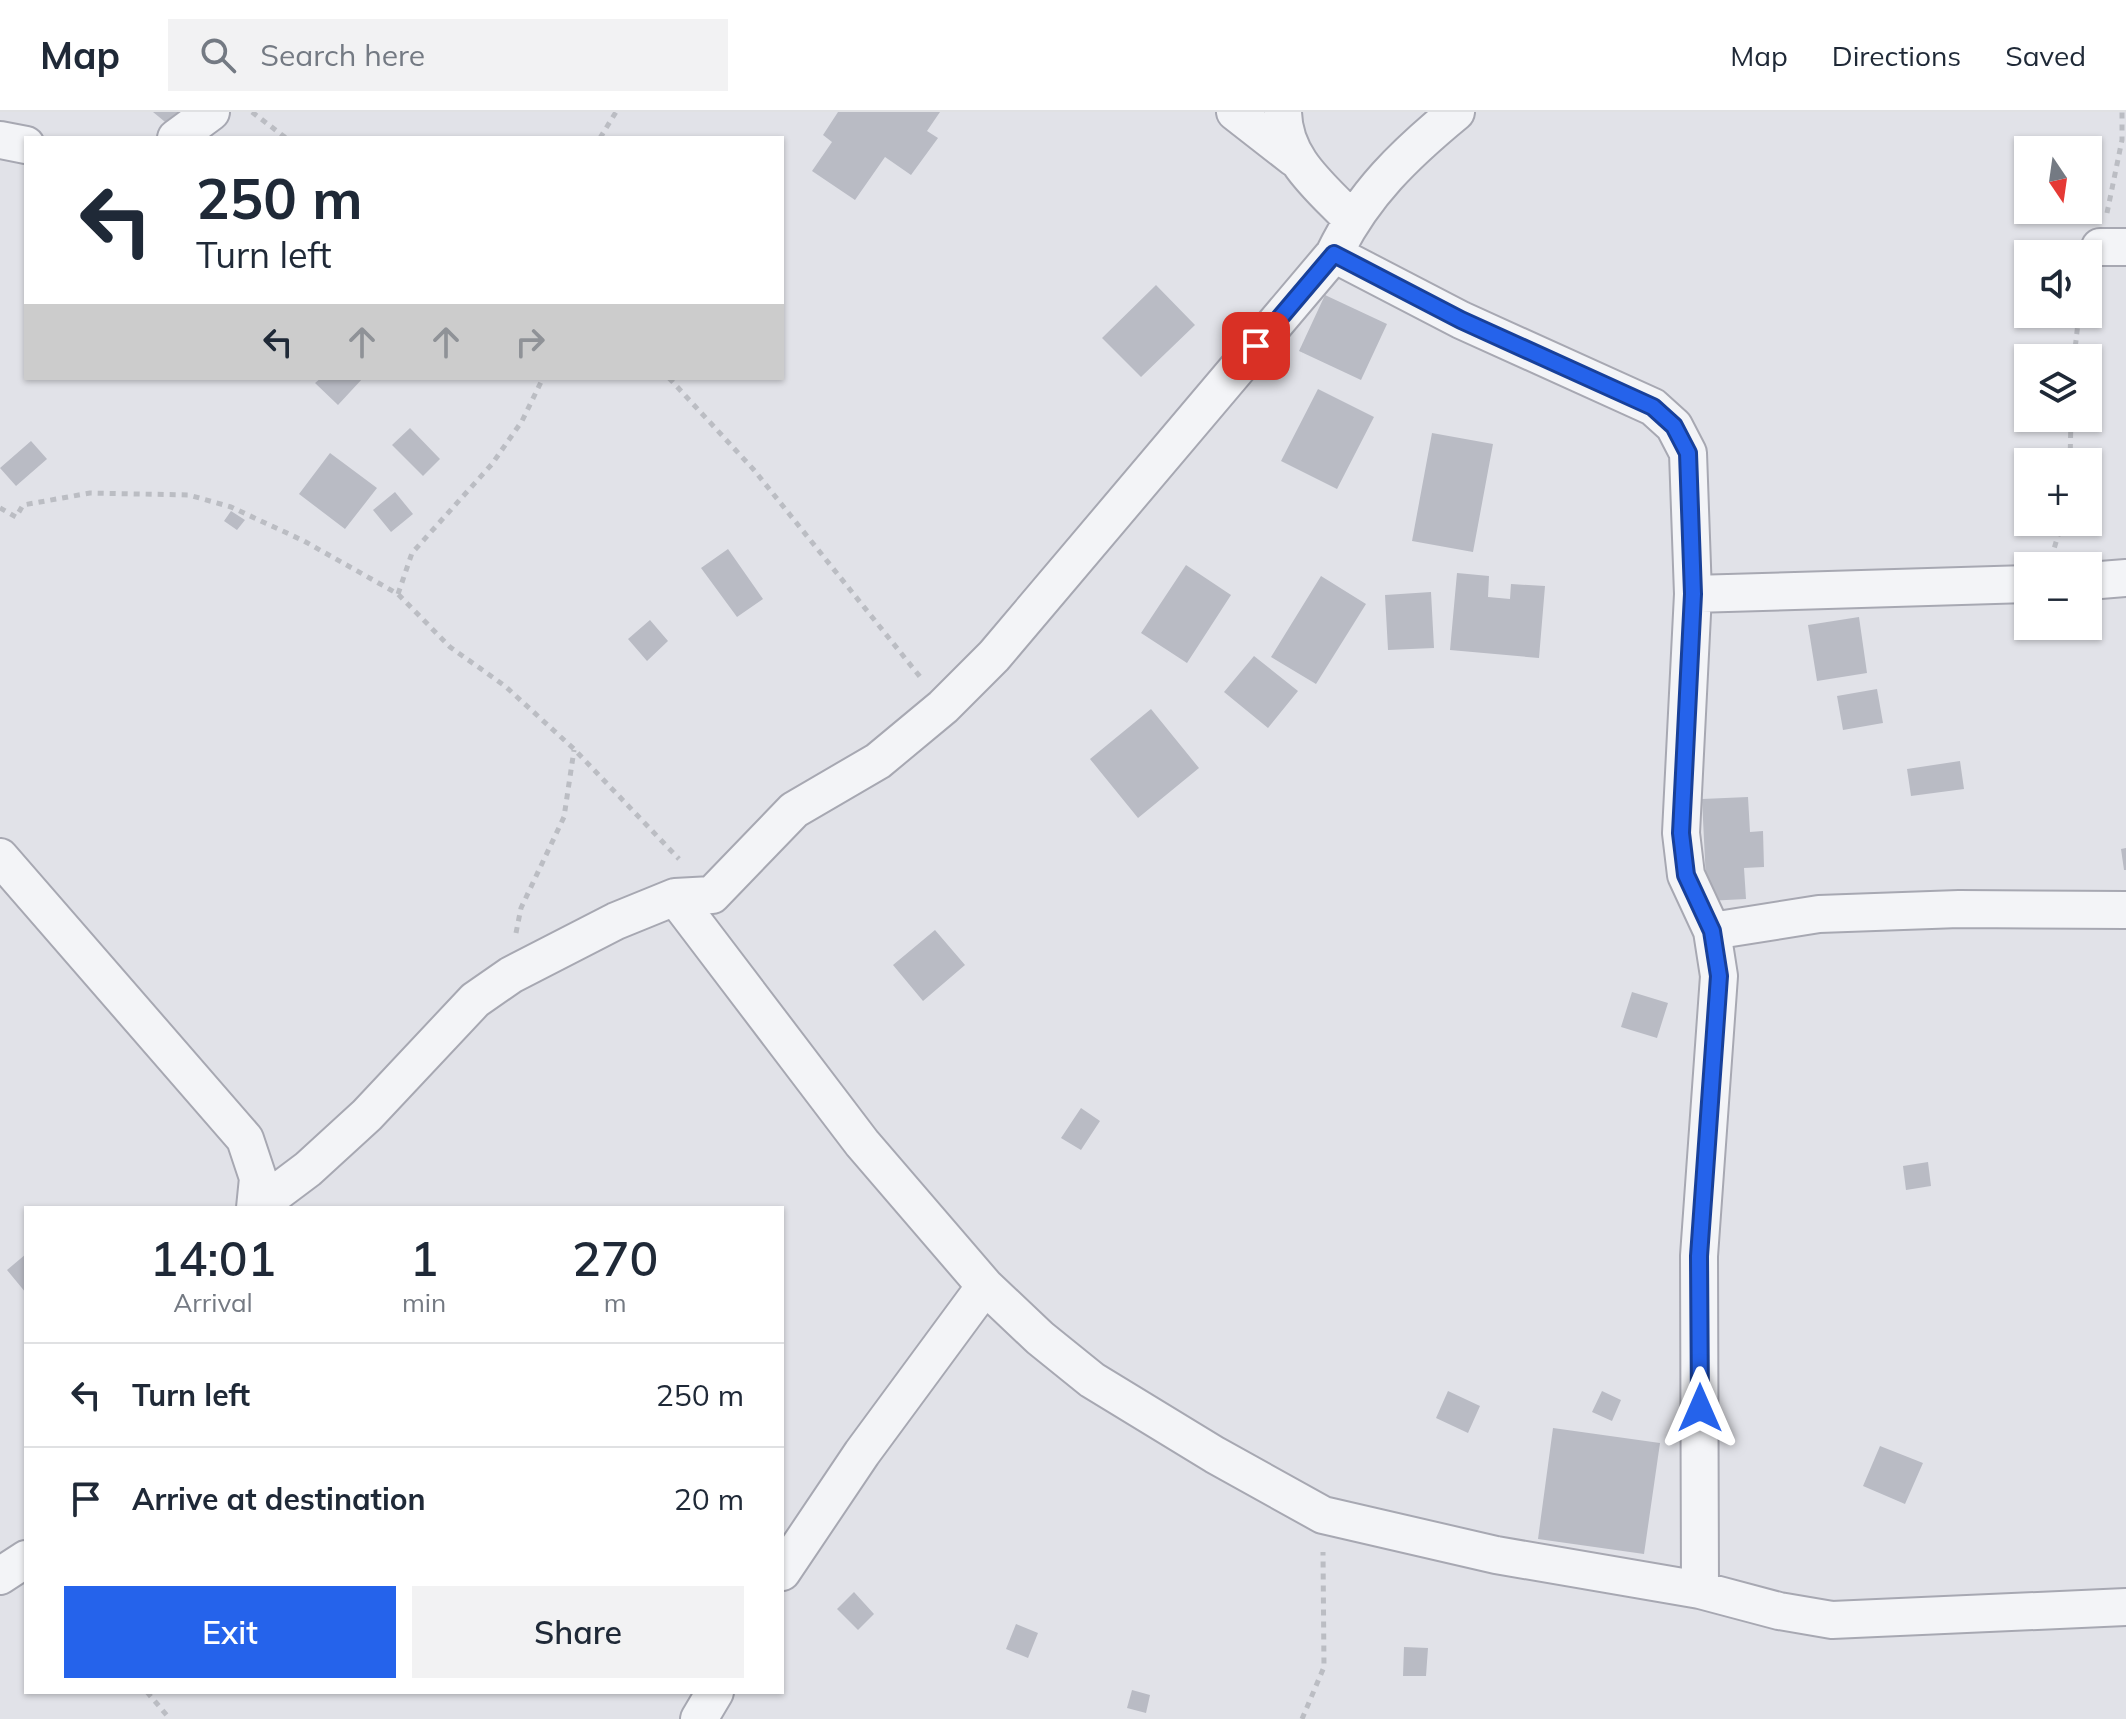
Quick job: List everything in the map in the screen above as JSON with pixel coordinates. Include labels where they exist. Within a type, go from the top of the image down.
[{"type":"street","points":[[179,136],[211,112]]},
{"type":"street","points":[[1235,112],[1294,158],[1351,219]]},
{"type":"street","points":[[1283,112],[1283,127],[1294,158]]},
{"type":"street","points":[[259,1206],[308,1169],[367,1115],[475,1000],[511,975],[616,921],[675,897],[712,895],[794,810],[878,761],[943,707],[994,656],[1334,254],[1351,219],[1385,175],[1456,112]]},
{"type":"street","points":[[0,140],[24,145]]},
{"type":"street","points":[[1334,254],[1461,320],[1653,407],[1674,426],[1688,453],[1693,594],[1681,833],[1686,875],[1712,931],[1719,976],[1699,1256],[1700,1590]]},
{"type":"street","points":[[2102,580],[2126,578]]},
{"type":"street","points":[[1693,594],[2014,584]]},
{"type":"street","points":[[0,857],[245,1139],[258,1178],[256,1206]]},
{"type":"street","points":[[675,897],[862,1143],[985,1286],[1040,1338],[1092,1380],[1215,1455],[1323,1515],[1496,1555],[1700,1590],[1779,1611],[1832,1620],[2126,1607]]},
{"type":"street","points":[[1712,931],[1819,914],[1959,909],[2126,910]]},
{"type":"street","points":[[245,1139],[308,1169]]},
{"type":"street","points":[[784,1569],[862,1453],[985,1286]]},
{"type":"street","points":[[0,1576],[24,1560]]},
{"type":"street","points":[[699,1719],[714,1694]]},
{"type":"path","points":[[252,112],[283,136]]},
{"type":"path","points":[[601,136],[616,112]]},
{"type":"path","points":[[2113,247],[2122,112]]},
{"type":"path","points":[[398,594],[412,553],[492,464],[522,421],[542,380]]},
{"type":"path","points":[[671,380],[754,470],[943,707]]},
{"type":"path","points":[[0,508],[16,517],[23,505],[90,493],[189,495],[231,507],[304,541],[398,594],[450,647],[505,686],[574,749],[712,895]]},
{"type":"path","points":[[511,975],[521,908],[564,817],[574,749]]},
{"type":"path","points":[[1302,1719],[1324,1667],[1323,1515]]},
{"type":"path","points":[[149,1694],[170,1719]]},
{"type":"building","points":[[153,112],[182,112],[170,126]]},
{"type":"building","points":[[838,112],[940,112],[927,131],[938,138],[911,175],[885,157],[855,200],[812,171],[832,142],[823,135]]},
{"type":"building","points":[[1156,285],[1195,325],[1141,377],[1102,338]]},
{"type":"building","points":[[1325,295],[1387,324],[1361,380],[1299,351]]},
{"type":"building","points":[[319,380],[361,380],[338,405],[315,383]]},
{"type":"building","points":[[1318,389],[1374,417],[1337,489],[1281,461]]},
{"type":"building","points":[[410,428],[440,459],[423,476],[392,445]]},
{"type":"building","points":[[1432,433],[1493,444],[1473,552],[1412,541]]},
{"type":"building","points":[[31,441],[47,459],[16,486],[0,468]]},
{"type":"building","points":[[330,453],[377,488],[345,529],[299,494]]},
{"type":"building","points":[[395,492],[413,514],[391,532],[373,510]]},
{"type":"building","points":[[231,511],[245,520],[237,530],[224,521]]},
{"type":"building","points":[[728,549],[763,599],[737,617],[701,568]]},
{"type":"building","points":[[1186,565],[1231,595],[1187,663],[1141,633]]},
{"type":"building","points":[[1457,573],[1489,576],[1488,597],[1510,599],[1511,584],[1545,586],[1539,658],[1450,650]]},
{"type":"building","points":[[1321,576],[1366,604],[1316,684],[1271,657]]},
{"type":"building","points":[[1431,592],[1434,648],[1388,650],[1385,595]]},
{"type":"building","points":[[1859,617],[1867,673],[1817,681],[1808,625]]},
{"type":"building","points":[[650,620],[668,641],[647,661],[628,639]]},
{"type":"building","points":[[1254,656],[1298,691],[1268,728],[1224,692]]},
{"type":"building","points":[[1877,689],[1883,723],[1843,730],[1837,696]]},
{"type":"building","points":[[1151,709],[1199,768],[1138,818],[1090,759]]},
{"type":"building","points":[[1960,761],[1964,789],[1911,796],[1907,769]]},
{"type":"building","points":[[1748,797],[1750,832],[1763,831],[1764,867],[1744,868],[1746,899],[1707,901],[1702,799]]},
{"type":"building","points":[[2126,848],[2126,870],[2124,870],[2121,849]]},
{"type":"building","points":[[935,930],[965,965],[923,1001],[893,965]]},
{"type":"building","points":[[1632,992],[1668,1003],[1657,1038],[1621,1027]]},
{"type":"building","points":[[1081,1108],[1100,1121],[1081,1150],[1061,1138]]},
{"type":"building","points":[[1928,1162],[1931,1186],[1906,1190],[1903,1166]]},
{"type":"building","points":[[24,1256],[24,1291],[7,1270]]},
{"type":"building","points":[[1448,1391],[1480,1406],[1468,1433],[1436,1418]]},
{"type":"building","points":[[1602,1391],[1621,1400],[1612,1421],[1592,1412]]},
{"type":"building","points":[[1553,1428],[1660,1443],[1644,1554],[1538,1539]]},
{"type":"building","points":[[1880,1446],[1923,1463],[1905,1504],[1863,1486]]},
{"type":"building","points":[[854,1592],[874,1614],[858,1630],[837,1609]]},
{"type":"building","points":[[1016,1624],[1038,1633],[1028,1658],[1006,1649]]},
{"type":"building","points":[[1404,1647],[1428,1648],[1426,1676],[1403,1676]]},
{"type":"building","points":[[1132,1690],[1150,1695],[1146,1713],[1127,1708]]},
{"type":"route","points":[[1256,346],[1334,254],[1461,320],[1653,407],[1674,426],[1688,453],[1693,594],[1681,833],[1686,875],[1712,931],[1719,976],[1699,1256],[1700,1408]]}]
